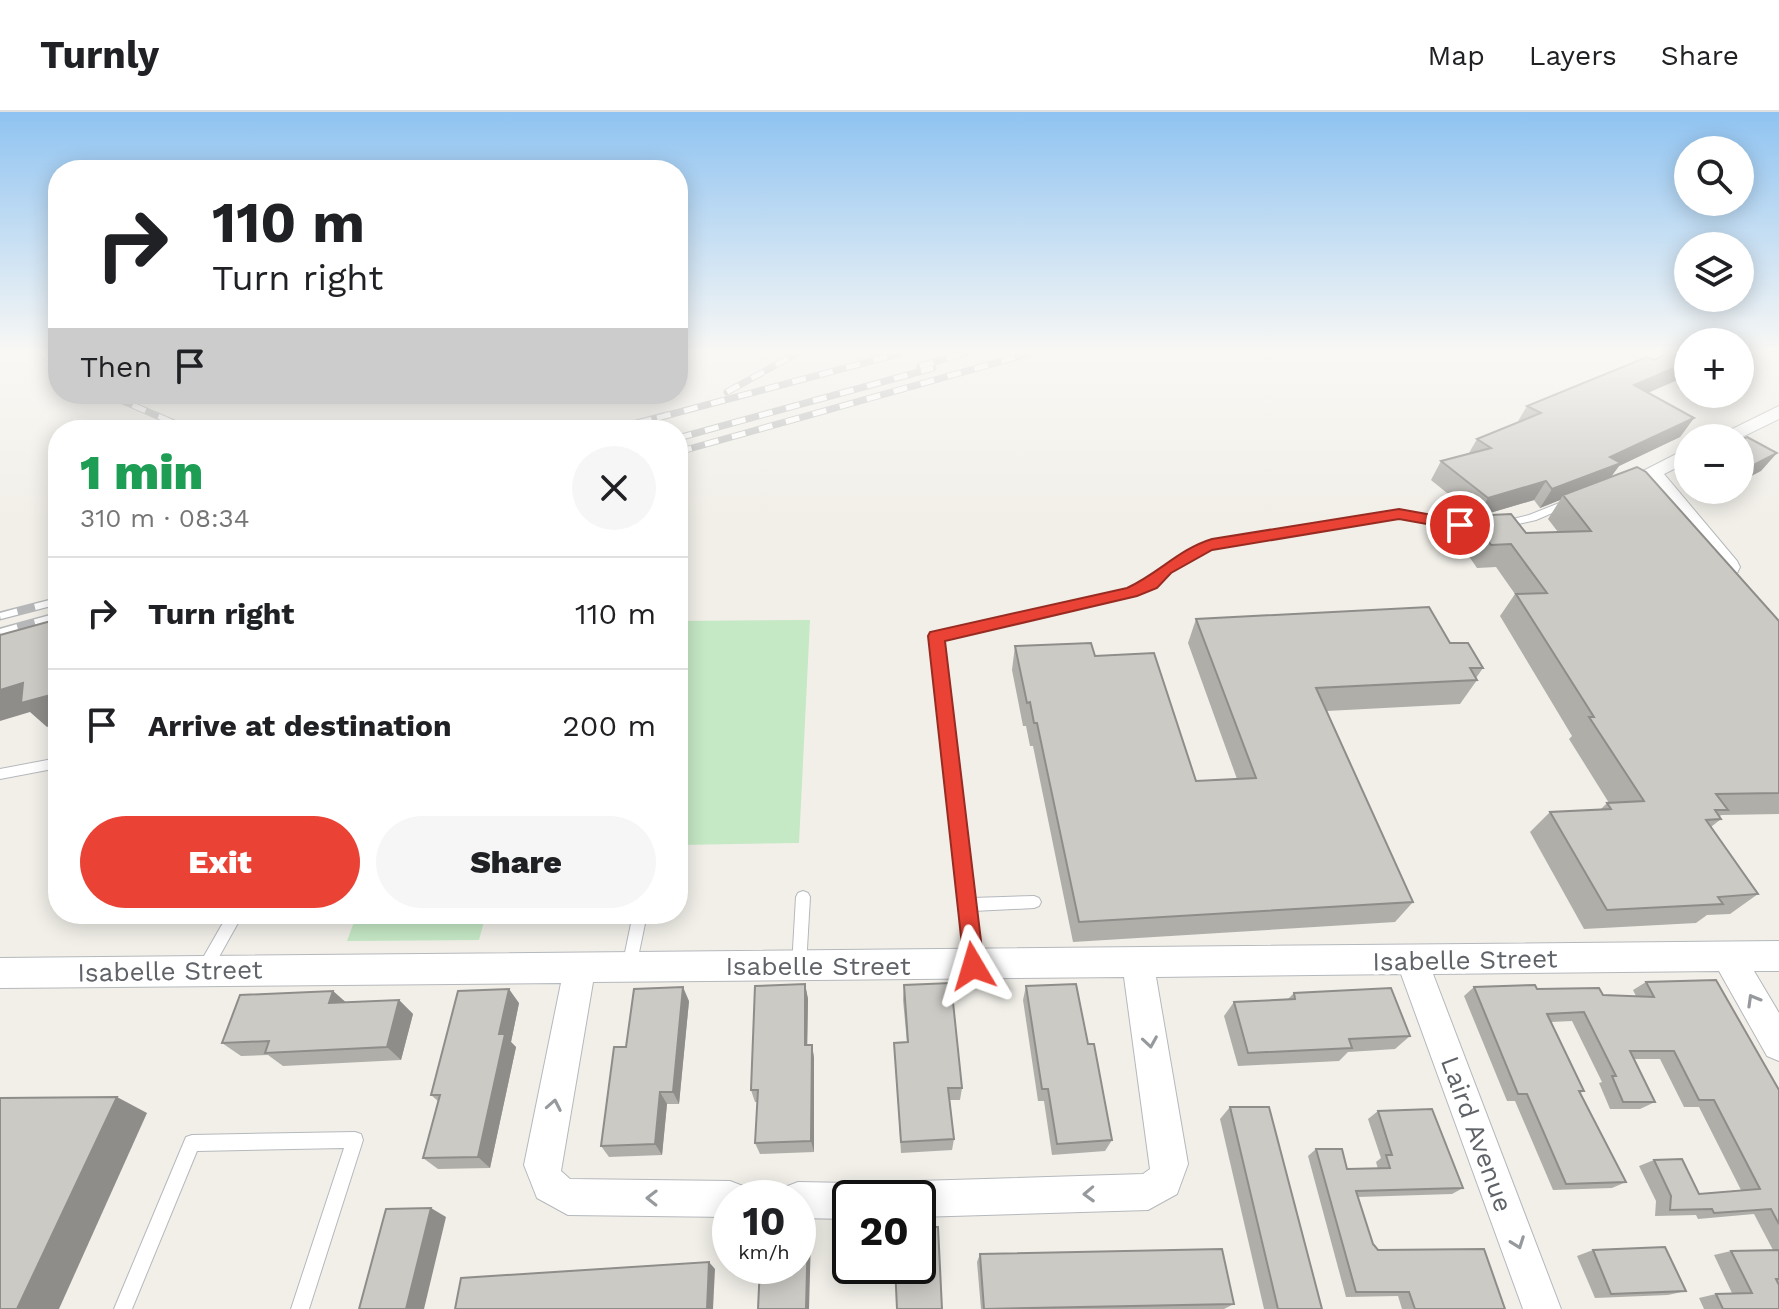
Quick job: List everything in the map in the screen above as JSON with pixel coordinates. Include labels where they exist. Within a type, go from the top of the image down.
[{"type":"street","points":[[1754,424],[1779,412]]},
{"type":"street","points":[[1674,461],[1644,474],[1739,580]]},
{"type":"street","name":"Isabelle Street","points":[[0,973],[1138,965],[1779,956]]},
{"type":"street","points":[[1728,957],[1779,1044]]},
{"type":"street","name":"Laird Avenue","points":[[1412,960],[1542,1309]]},
{"type":"street","points":[[936,1198],[1148,1192],[1164,1181],[1170,1164],[1138,965]]},
{"type":"street","points":[[580,967],[542,1165],[545,1181],[554,1192],[568,1197],[712,1199]]},
{"type":"lane","points":[[973,966],[936,636],[1131,592],[1151,584],[1199,548],[1212,545],[1399,514],[1480,527],[1494,526],[1532,518],[1575,500]]},
{"type":"lane","points":[[0,774],[48,765]]},
{"type":"lane","points":[[799,966],[803,897]]},
{"type":"lane","points":[[966,905],[1034,902]]},
{"type":"lane","points":[[204,971],[230,924]]},
{"type":"lane","points":[[629,967],[638,924]]},
{"type":"lane","points":[[123,1309],[192,1143],[355,1140],[300,1309]]},
{"type":"green space","points":[[810,620],[799,843],[688,845],[688,621]]},
{"type":"green space","points":[[353,924],[483,924],[479,940],[347,941]]},
{"type":"building","points":[[1529,407],[1674,407],[1694,418],[1674,424],[1674,427],[1610,457],[1621,463],[1552,489],[1546,481],[1488,498],[1441,461],[1491,448],[1477,439],[1541,413]]},
{"type":"building","points":[[1754,441],[1777,453],[1754,465]]},
{"type":"building","points":[[1637,467],[1646,472],[1779,621],[1779,793],[1716,794],[1728,810],[1715,810],[1721,819],[1706,820],[1758,894],[1718,897],[1723,904],[1607,910],[1550,812],[1611,809],[1607,803],[1644,801],[1589,717],[1594,717],[1516,594],[1547,593],[1511,544],[1491,545],[1471,516],[1511,514],[1526,533],[1591,531],[1563,495]]},
{"type":"building","points":[[1429,607],[1450,643],[1468,643],[1483,668],[1470,668],[1477,680],[1316,688],[1413,902],[1079,922],[1037,723],[1034,723],[1030,702],[1027,703],[1015,646],[1091,643],[1095,656],[1154,653],[1196,781],[1256,778],[1196,619]]},
{"type":"building","points":[[48,622],[48,696],[21,703],[23,683],[0,690],[0,635]]},
{"type":"building","points":[[1716,980],[1779,1090],[1779,1224],[1771,1209],[1714,1213],[1712,1209],[1670,1210],[1671,1196],[1654,1160],[1682,1159],[1699,1194],[1760,1189],[1714,1100],[1699,1100],[1674,1051],[1630,1051],[1655,1102],[1623,1102],[1612,1076],[1616,1076],[1584,1012],[1547,1014],[1584,1091],[1579,1091],[1626,1182],[1566,1184],[1527,1094],[1518,1094],[1474,987],[1535,985],[1537,989],[1599,988],[1603,995],[1654,997],[1646,982]]},
{"type":"building","points":[[951,983],[962,1088],[948,1088],[954,1139],[901,1142],[894,1043],[908,1042],[904,985]]},
{"type":"building","points":[[805,984],[805,1045],[812,1045],[811,1141],[755,1143],[758,1090],[751,1090],[755,986]]},
{"type":"building","points":[[1076,984],[1088,1044],[1094,1044],[1112,1140],[1057,1144],[1048,1089],[1042,1089],[1026,986]]},
{"type":"building","points":[[683,987],[673,1092],[660,1092],[655,1144],[601,1146],[614,1047],[626,1047],[634,989]]},
{"type":"building","points":[[1391,988],[1410,1036],[1349,1039],[1352,1048],[1248,1053],[1234,1002],[1295,999],[1294,993]]},
{"type":"building","points":[[509,989],[499,1034],[505,1034],[478,1157],[423,1158],[440,1095],[431,1095],[458,991]]},
{"type":"building","points":[[333,991],[329,1003],[399,1000],[387,1047],[265,1053],[269,1041],[222,1043],[240,995]]},
{"type":"building","points":[[117,1097],[17,1309],[0,1309],[0,1098]]},
{"type":"building","points":[[1230,1107],[1269,1107],[1322,1309],[1278,1309]]},
{"type":"building","points":[[1432,1109],[1463,1188],[1356,1191],[1373,1244],[1378,1250],[1484,1249],[1505,1309],[1415,1309],[1409,1292],[1356,1292],[1316,1149],[1342,1149],[1347,1169],[1390,1168],[1386,1155],[1392,1155],[1378,1111]]},
{"type":"building","points":[[431,1208],[406,1309],[359,1309],[386,1209]]},
{"type":"building","points":[[938,1227],[942,1309],[897,1309],[896,1284],[936,1284]]},
{"type":"building","points":[[1665,1247],[1686,1291],[1611,1294],[1593,1250]]},
{"type":"building","points":[[1222,1249],[1234,1304],[984,1309],[980,1254]]},
{"type":"building","points":[[1779,1250],[1779,1279],[1776,1279],[1779,1309],[1723,1309],[1716,1294],[1752,1293],[1731,1251]]},
{"type":"building","points":[[709,1262],[707,1309],[455,1309],[461,1278]]},
{"type":"building","points":[[759,1284],[807,1284],[806,1309],[758,1309]]},
{"type":"railway","points":[[137,407],[167,420]]},
{"type":"railway","points":[[657,418],[699,407]]},
{"type":"railway","points":[[688,435],[791,407]]},
{"type":"railway","points":[[688,449],[839,407]]},
{"type":"railway","points":[[648,420],[667,415]]},
{"type":"railway","points":[[0,616],[48,604]]},
{"type":"railway","points":[[0,632],[48,619]]},
{"type":"route","points":[[973,966],[936,636],[1131,592],[1151,584],[1199,548],[1212,545],[1399,514],[1460,525]]}]
